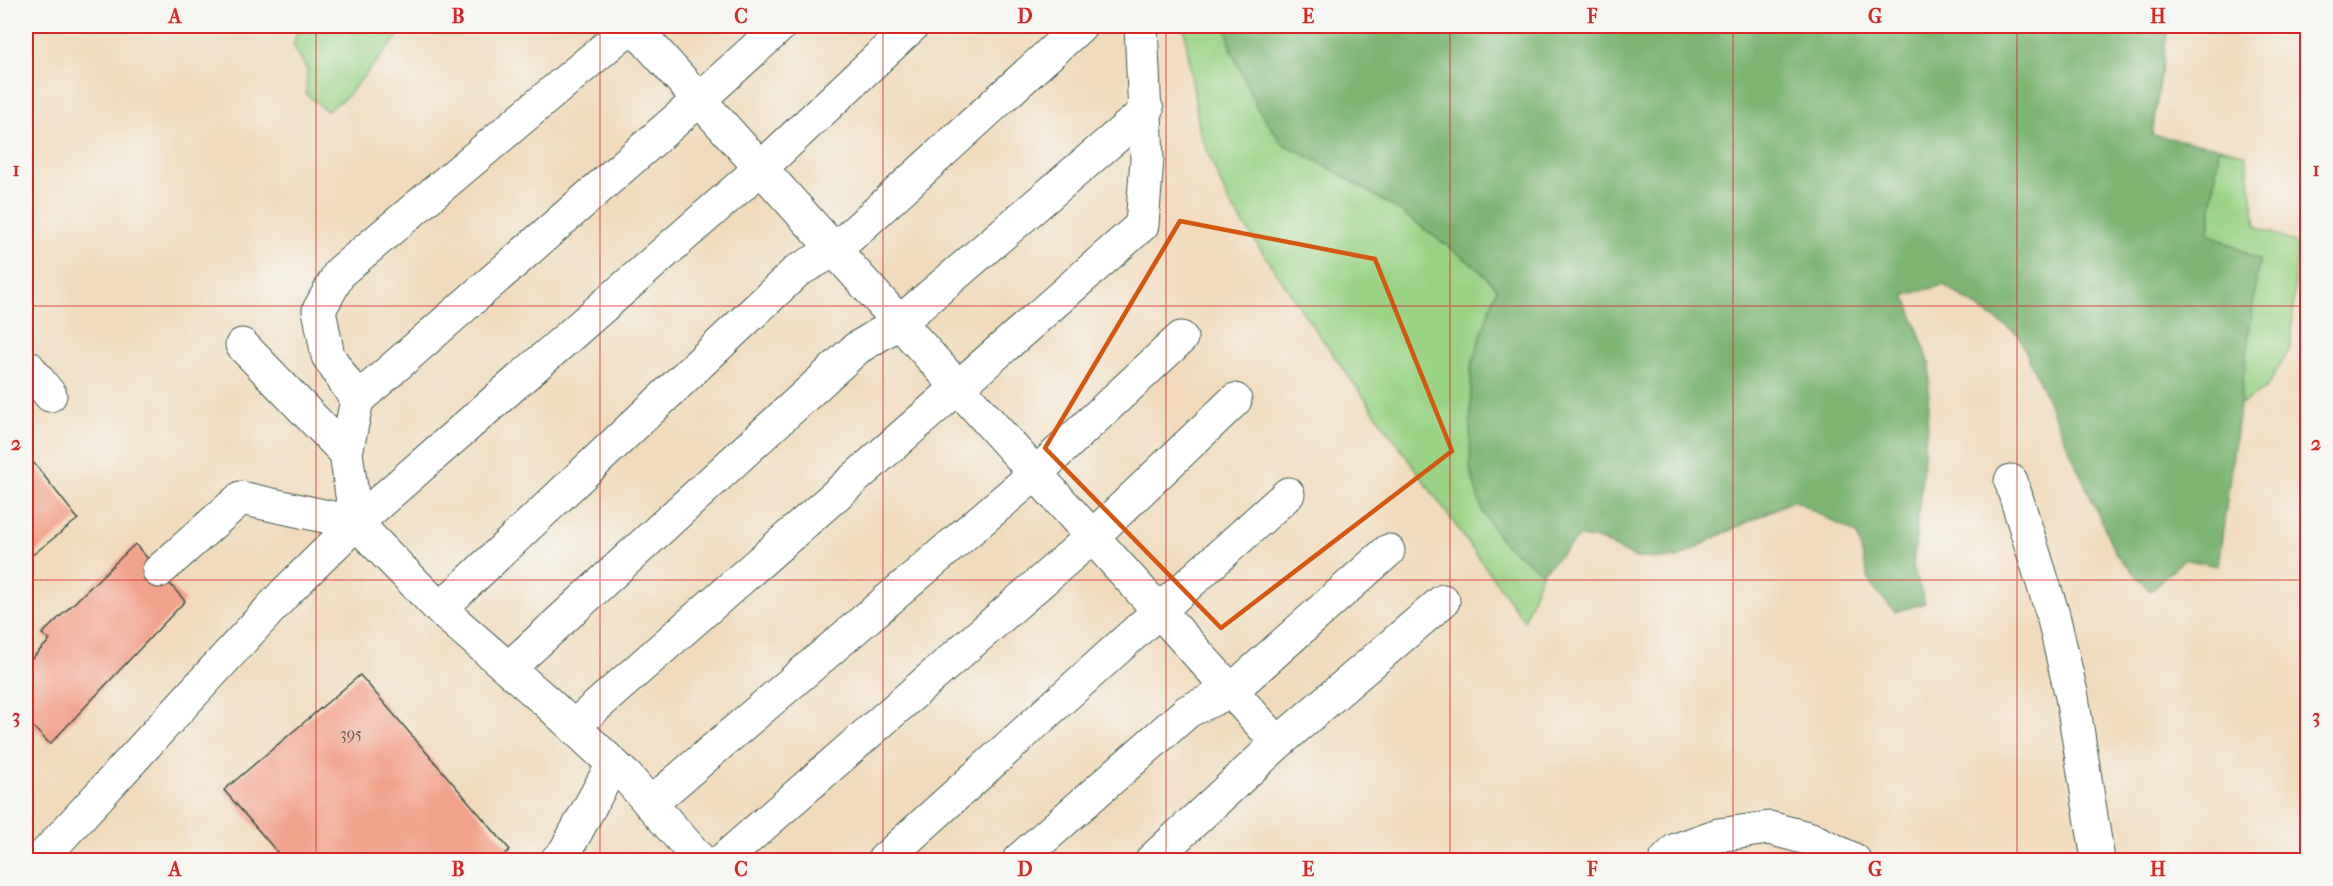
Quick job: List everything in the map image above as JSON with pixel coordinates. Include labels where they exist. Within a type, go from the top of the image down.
[{"type":"lane","points":[[357,400],[328,356],[319,310],[340,272],[632,26],[1278,743]]},
{"type":"lane","points":[[356,523],[346,453],[357,400],[780,26]]},
{"type":"lane","points":[[40,861],[285,593],[356,523],[761,168],[912,26]]},
{"type":"lane","points":[[440,609],[797,270],[835,250],[1080,26]]},
{"type":"lane","points":[[573,726],[1142,225],[1147,159],[1147,110],[1141,26]]},
{"type":"lane","points":[[509,668],[857,348],[900,322],[1147,110]]},
{"type":"lane","points":[[650,804],[1036,473],[1181,338]]},
{"type":"lane","points":[[242,345],[346,453]]},
{"type":"lane","points":[[26,369],[28,367],[50,395]]},
{"type":"lane","points":[[723,861],[1093,536],[1235,400]]},
{"type":"lane","points":[[2011,481],[2053,615],[2072,698],[2098,861]]},
{"type":"lane","points":[[884,861],[1158,610],[1288,495]]},
{"type":"lane","points":[[159,571],[241,498],[356,523],[440,609],[509,668],[613,764],[700,861]]},
{"type":"lane","points":[[1019,861],[1188,711],[1231,691],[1388,551]]},
{"type":"lane","points":[[1152,861],[1278,743],[1443,601]]},
{"type":"lane","points":[[557,861],[565,852],[613,764]]},
{"type":"lane","points":[[1666,861],[1676,850],[1718,835],[1769,828],[1811,839],[1854,861]]},
{"type":"highlighted area","points":[[1180,221],[1375,259],[1452,451],[1221,628],[1045,448]]},
{"type":"green space","points":[[299,26],[407,26],[346,97],[327,111],[306,94],[307,70],[293,45]]},
{"type":"green space","points":[[1184,26],[1226,26],[1232,51],[1282,143],[1332,169],[1400,211],[1476,267],[1497,288],[1471,366],[1472,417],[1504,544],[1542,572],[1524,621],[1307,318],[1228,201],[1200,133]]},
{"type":"green space","points":[[1226,26],[2168,26],[2152,135],[2219,147],[2209,233],[2259,260],[2218,566],[2184,559],[2150,591],[2116,554],[2018,334],[1944,285],[1905,295],[1930,364],[1927,423],[1913,567],[1925,603],[1895,612],[1870,584],[1857,534],[1794,500],[1676,559],[1636,558],[1601,540],[1579,537],[1542,572],[1504,544],[1483,513],[1470,470],[1471,366],[1497,288],[1476,267],[1400,211],[1332,169],[1282,143],[1256,106],[1232,51]]},
{"type":"green space","points":[[2219,147],[2246,154],[2256,226],[2297,244],[2291,347],[2266,388],[2239,405],[2259,260],[2209,233]]},
{"type":"building","points":[[26,453],[78,519],[26,560]]},
{"type":"building","points":[[135,544],[185,601],[50,744],[26,720],[26,664],[50,640],[42,634]]},
{"type":"building","points":[[360,675],[510,850],[497,860],[284,860],[224,790]]}]
